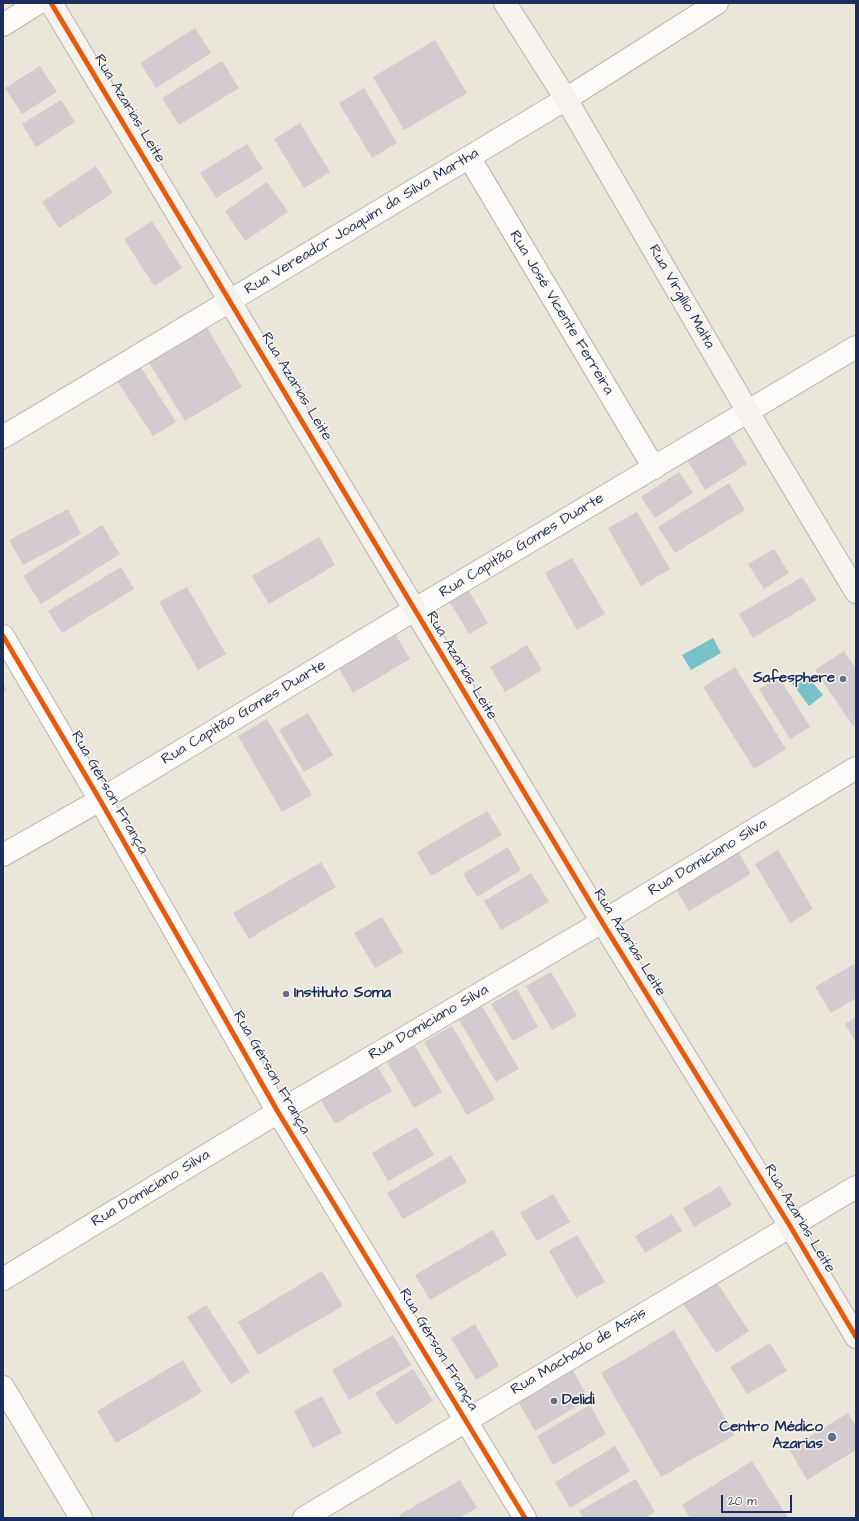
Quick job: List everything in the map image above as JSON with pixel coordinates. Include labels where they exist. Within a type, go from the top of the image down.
[{"type":"street","points":[[3,25],[38,3]]},
{"type":"street","name":"Rua Azarias Leite","points":[[51,3],[602,922],[790,1226],[856,1338]]},
{"type":"street","name":"Rua Virgílio Malta","points":[[506,3],[566,100],[748,412],[856,592]]},
{"type":"street","name":"Rua Vereador Joaquim da Silva Martha","points":[[3,437],[566,100],[717,3]]},
{"type":"street","name":"Rua José Vicente Ferreira","points":[[469,157],[654,468]]},
{"type":"street","name":"Rua Capitão Gomes Duarte","points":[[3,856],[100,800],[414,610],[856,347]]},
{"type":"street","name":"Rua Gérson França","points":[[3,636],[100,800],[278,1112],[525,1518]]},
{"type":"street","name":"Rua Domiciano Silva","points":[[3,1279],[278,1112],[602,922],[856,768]]},
{"type":"street","name":"Rua Machado de Assis","points":[[304,1518],[856,1187]]},
{"type":"street","points":[[3,1387],[81,1518]]},
{"type":"water","points":[[713,638],[721,653],[691,670],[682,655]]},
{"type":"water","points":[[804,672],[823,695],[809,706],[791,682]]},
{"type":"building","points":[[195,28],[211,53],[156,88],[140,63]]},
{"type":"building","points":[[435,40],[467,93],[404,130],[373,77]]},
{"type":"building","points":[[222,61],[239,88],[179,125],[162,98]]},
{"type":"building","points":[[40,66],[57,92],[22,114],[5,88]]},
{"type":"building","points":[[364,88],[397,143],[372,158],[339,103]]},
{"type":"building","points":[[61,100],[75,122],[36,147],[22,124]]},
{"type":"building","points":[[300,123],[330,172],[304,188],[274,139]]},
{"type":"building","points":[[247,144],[263,169],[216,198],[200,173]]},
{"type":"building","points":[[96,166],[113,193],[59,228],[42,202]]},
{"type":"building","points":[[267,182],[288,212],[245,241],[225,211]]},
{"type":"building","points":[[152,221],[182,268],[154,286],[124,239]]},
{"type":"building","points":[[203,321],[242,387],[185,421],[145,356]]},
{"type":"building","points":[[140,366],[176,422],[153,436],[117,381]]},
{"type":"building","points":[[729,434],[747,464],[705,490],[687,460]]},
{"type":"building","points":[[679,472],[693,493],[655,518],[641,497]]},
{"type":"building","points":[[729,483],[745,510],[675,553],[658,527]]},
{"type":"building","points":[[68,509],[81,534],[23,565],[9,540]]},
{"type":"building","points":[[637,512],[670,569],[641,586],[608,528]]},
{"type":"building","points":[[102,525],[120,554],[41,604],[23,576]]},
{"type":"building","points":[[319,537],[335,565],[269,604],[252,576]]},
{"type":"building","points":[[774,549],[789,573],[764,589],[748,564]]},
{"type":"building","points":[[572,558],[605,614],[577,630],[545,573]]},
{"type":"building","points":[[121,567],[134,589],[62,633],[48,611]]},
{"type":"building","points":[[802,577],[817,600],[753,638],[739,614]]},
{"type":"building","points":[[187,587],[226,654],[198,670],[159,602]]},
{"type":"building","points":[[467,588],[488,623],[469,634],[448,599]]},
{"type":"building","points":[[394,632],[410,659],[353,693],[337,665]]},
{"type":"building","points":[[527,645],[542,670],[505,692],[490,667]]},
{"type":"building","points":[[844,651],[856,669],[856,724],[853,726],[815,670]]},
{"type":"building","points":[[735,667],[786,749],[754,769],[703,687]]},
{"type":"building","points":[[779,677],[810,727],[790,739],[759,689]]},
{"type":"building","points":[[3,684],[7,690],[3,692]]},
{"type":"building","points":[[308,713],[333,755],[304,772],[279,730]]},
{"type":"building","points":[[267,719],[312,795],[282,812],[238,736]]},
{"type":"building","points":[[487,811],[502,835],[431,876],[417,852]]},
{"type":"building","points":[[735,846],[751,874],[689,911],[672,883]]},
{"type":"building","points":[[508,847],[521,870],[477,897],[463,874]]},
{"type":"building","points":[[778,850],[813,909],[790,923],[755,864]]},
{"type":"building","points":[[321,862],[336,887],[249,939],[233,913]]},
{"type":"building","points":[[531,873],[549,902],[501,930],[484,901]]},
{"type":"building","points":[[382,917],[403,952],[375,968],[354,933]]},
{"type":"building","points":[[856,963],[856,998],[831,1013],[815,987]]},
{"type":"building","points":[[551,972],[577,1016],[552,1030],[526,986]]},
{"type":"building","points":[[517,989],[538,1027],[513,1041],[491,1004]]},
{"type":"building","points":[[482,1006],[519,1069],[496,1082],[459,1020]]},
{"type":"building","points":[[856,1017],[856,1043],[845,1024]]},
{"type":"building","points":[[452,1026],[495,1099],[467,1115],[424,1042]]},
{"type":"building","points":[[415,1046],[442,1092],[414,1108],[387,1062]]},
{"type":"building","points":[[376,1064],[392,1091],[335,1124],[319,1097]]},
{"type":"building","points":[[417,1127],[434,1155],[388,1181],[372,1153]]},
{"type":"building","points":[[451,1155],[467,1182],[403,1219],[387,1193]]},
{"type":"building","points":[[720,1186],[732,1205],[694,1227],[683,1208]]},
{"type":"building","points":[[553,1194],[570,1222],[537,1241],[520,1213]]},
{"type":"building","points":[[672,1214],[682,1231],[645,1253],[635,1236]]},
{"type":"building","points":[[493,1230],[507,1255],[430,1300],[415,1275]]},
{"type":"building","points":[[577,1235],[605,1282],[576,1298],[549,1251]]},
{"type":"building","points":[[322,1271],[343,1306],[258,1355],[238,1322]]},
{"type":"building","points":[[714,1278],[749,1331],[716,1353],[681,1300]]},
{"type":"building","points":[[206,1305],[250,1372],[231,1384],[187,1317]]},
{"type":"building","points":[[475,1324],[499,1366],[476,1380],[451,1338]]},
{"type":"building","points":[[674,1330],[735,1435],[661,1477],[601,1373]]},
{"type":"building","points":[[393,1335],[411,1365],[349,1400],[332,1370]]},
{"type":"building","points":[[770,1343],[787,1371],[747,1394],[730,1367]]},
{"type":"building","points":[[183,1360],[202,1392],[116,1443],[97,1411]]},
{"type":"building","points":[[413,1369],[433,1401],[396,1425],[375,1393]]},
{"type":"building","name":"Delidi","points":[[573,1371],[589,1399],[535,1431],[519,1403]]},
{"type":"building","points":[[322,1396],[342,1433],[313,1448],[294,1411]]},
{"type":"building","points":[[590,1405],[606,1434],[553,1465],[537,1436]]},
{"type":"building","name":"Centro Médico Azarias","points":[[848,1413],[856,1426],[856,1450],[807,1480],[789,1449]]},
{"type":"building","points":[[615,1446],[630,1471],[570,1508],[555,1482]]},
{"type":"building","points":[[752,1461],[788,1518],[690,1518],[682,1505]]},
{"type":"building","points":[[636,1479],[655,1512],[644,1518],[583,1518],[579,1511]]},
{"type":"building","points":[[460,1480],[477,1508],[459,1518],[401,1518],[399,1515]]},
{"type":"cycle path","points":[[51,3],[602,922],[790,1226],[856,1337]]},
{"type":"cycle path","points":[[3,636],[100,800],[278,1112],[525,1518]]},
{"type":"place","name":"Safesphere","points":[[843,679]]},
{"type":"place","name":"Instituto Soma","points":[[286,994]]},
{"type":"place","name":"Delidi","points":[[554,1401]]},
{"type":"place","name":"Centro Médico Azarias","points":[[832,1437]]}]
